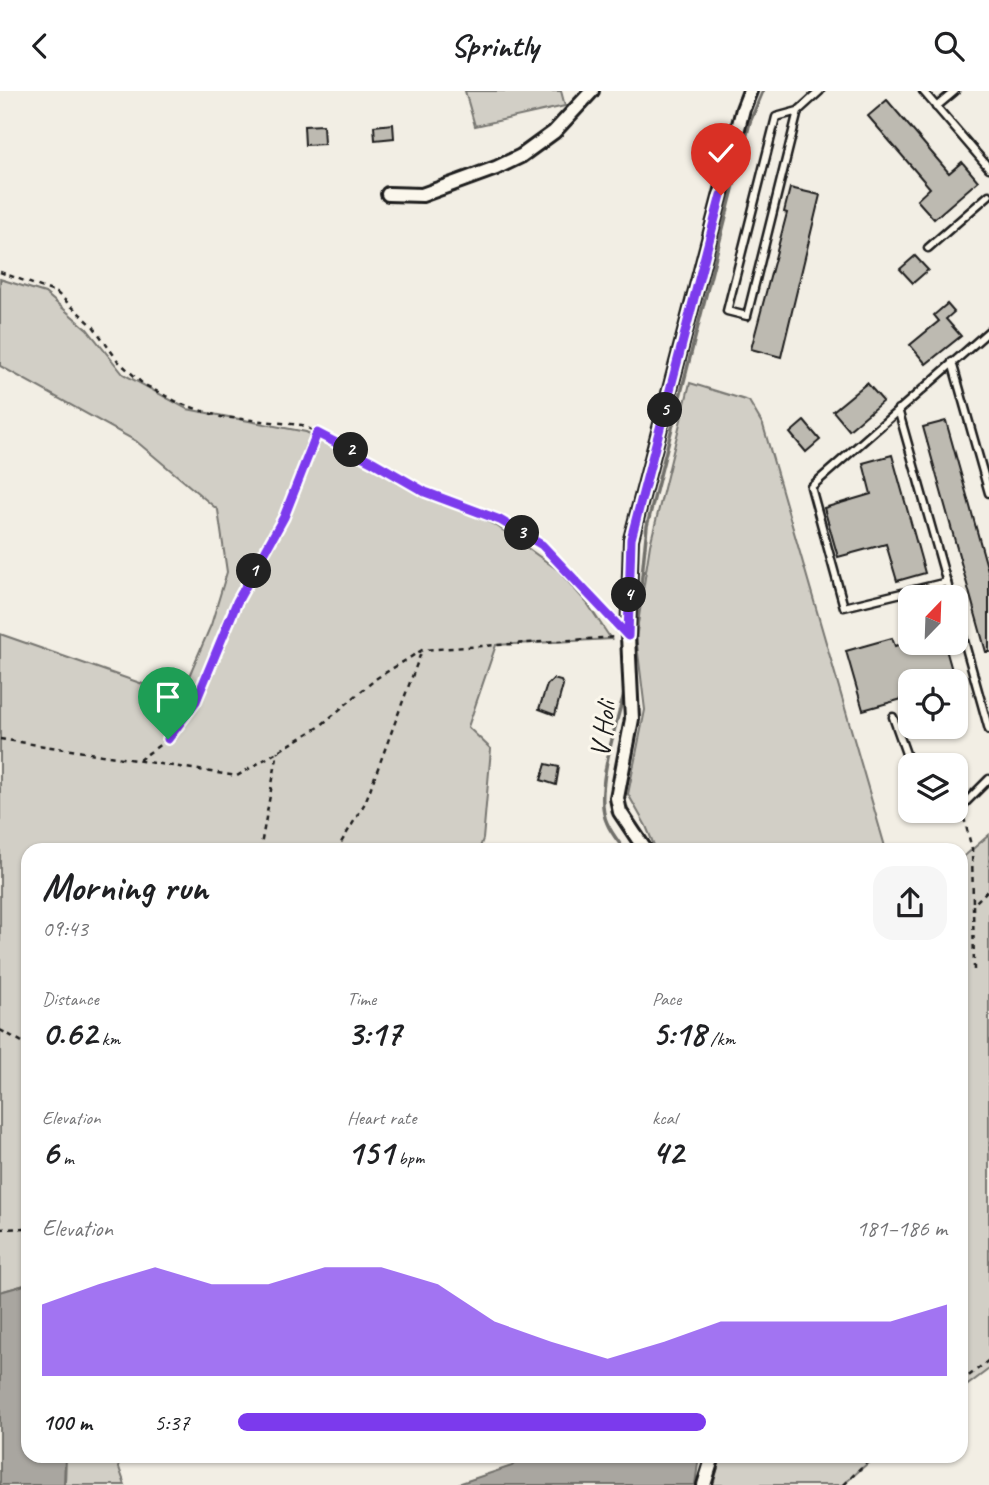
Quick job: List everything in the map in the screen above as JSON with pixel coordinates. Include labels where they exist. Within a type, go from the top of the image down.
[{"type":"street","points":[[388,194],[422,195],[521,156],[554,132],[592,91]]},
{"type":"street","name":"V Holi","points":[[640,843],[620,812],[617,797],[632,719],[628,636],[631,539],[743,109],[750,91]]},
{"type":"street","points":[[704,1485],[711,1463]]},
{"type":"lane","points":[[798,111],[747,316],[727,311],[776,117],[798,111],[820,91]]},
{"type":"lane","points":[[923,91],[989,168]]},
{"type":"lane","points":[[936,107],[955,91]]},
{"type":"lane","points":[[928,248],[989,195]]},
{"type":"lane","points":[[947,582],[844,607],[811,487],[989,331]]},
{"type":"lane","points":[[952,362],[989,493]]},
{"type":"lane","points":[[898,409],[948,585]]},
{"type":"lane","points":[[968,655],[989,730]]},
{"type":"lane","points":[[893,717],[906,753]]},
{"type":"lane","points":[[968,801],[989,779]]},
{"type":"path","points":[[0,272],[57,293],[93,326],[118,361],[143,384],[179,403],[221,418],[302,425],[425,492],[500,520],[542,545],[628,636]]},
{"type":"path","points":[[139,761],[168,739],[196,701],[237,602],[284,517],[317,433]]},
{"type":"path","points":[[0,739],[237,776],[319,727],[377,678],[422,650],[628,636]]},
{"type":"path","points":[[341,843],[365,803],[422,650]]},
{"type":"path","points":[[261,843],[278,751]]},
{"type":"path","points":[[965,823],[972,849],[974,970]]},
{"type":"path","points":[[974,905],[989,889]]},
{"type":"path","points":[[0,1030],[21,1041]]},
{"type":"path","points":[[0,1229],[21,1228]]},
{"type":"path","points":[[968,1376],[989,1360]]},
{"type":"path","points":[[844,1485],[865,1463]]},
{"type":"shaded area","points":[[465,91],[561,91],[565,106],[475,126]]},
{"type":"shaded area","points":[[0,279],[45,293],[87,329],[123,374],[187,409],[306,432],[497,526],[558,570],[587,603],[611,639],[496,645],[468,727],[491,749],[482,843],[21,843],[21,1286],[0,1292],[0,634],[180,697],[211,625],[227,572],[218,510],[136,441],[0,366]]},
{"type":"shaded area","points":[[690,383],[749,401],[763,425],[884,843],[653,843],[628,794],[645,710],[636,636],[650,545]]},
{"type":"shaded area","points":[[989,835],[989,1369],[968,1385],[968,853]]},
{"type":"shaded area","points":[[21,1286],[21,1463],[65,1463],[64,1485],[0,1485],[0,1292]]},
{"type":"shaded area","points":[[66,1463],[117,1463],[125,1485],[65,1485]]},
{"type":"shaded area","points":[[515,1463],[698,1463],[695,1485],[455,1485]]},
{"type":"shaded area","points":[[719,1463],[868,1463],[843,1485],[713,1485]]},
{"type":"building","points":[[887,100],[949,173],[962,162],[978,181],[934,219],[917,200],[930,188],[868,116]]},
{"type":"building","points":[[393,124],[394,138],[375,140],[374,126]]},
{"type":"building","points":[[323,125],[324,144],[305,145],[304,126]]},
{"type":"building","points":[[790,188],[820,195],[781,357],[751,349],[787,213],[784,212]]},
{"type":"building","points":[[915,256],[928,270],[913,283],[900,269]]},
{"type":"building","points":[[947,304],[954,312],[946,319],[961,336],[926,364],[910,345],[939,321],[934,315]]},
{"type":"building","points":[[867,383],[883,401],[849,430],[833,411]]},
{"type":"building","points":[[804,421],[820,440],[806,452],[790,433]]},
{"type":"building","points":[[946,421],[989,574],[989,652],[986,652],[923,427]]},
{"type":"building","points":[[892,455],[925,573],[897,581],[886,544],[838,557],[824,508],[871,494],[863,463]]},
{"type":"building","points":[[892,638],[895,646],[898,645],[898,655],[948,655],[952,669],[898,669],[898,700],[863,710],[846,651]]},
{"type":"building","points":[[553,679],[561,681],[563,685],[555,715],[539,709],[547,685]]},
{"type":"building","points":[[546,764],[559,767],[556,785],[541,780]]},
{"type":"waterway","points":[[634,655],[647,526],[750,122],[763,91]]},
{"type":"waterway","points":[[619,843],[607,823],[603,810],[603,794],[608,758],[625,690]]},
{"type":"route","points":[[168,739],[196,701],[237,602],[284,517],[317,433],[425,492],[500,520],[542,545],[628,636],[631,539],[721,195]]}]
